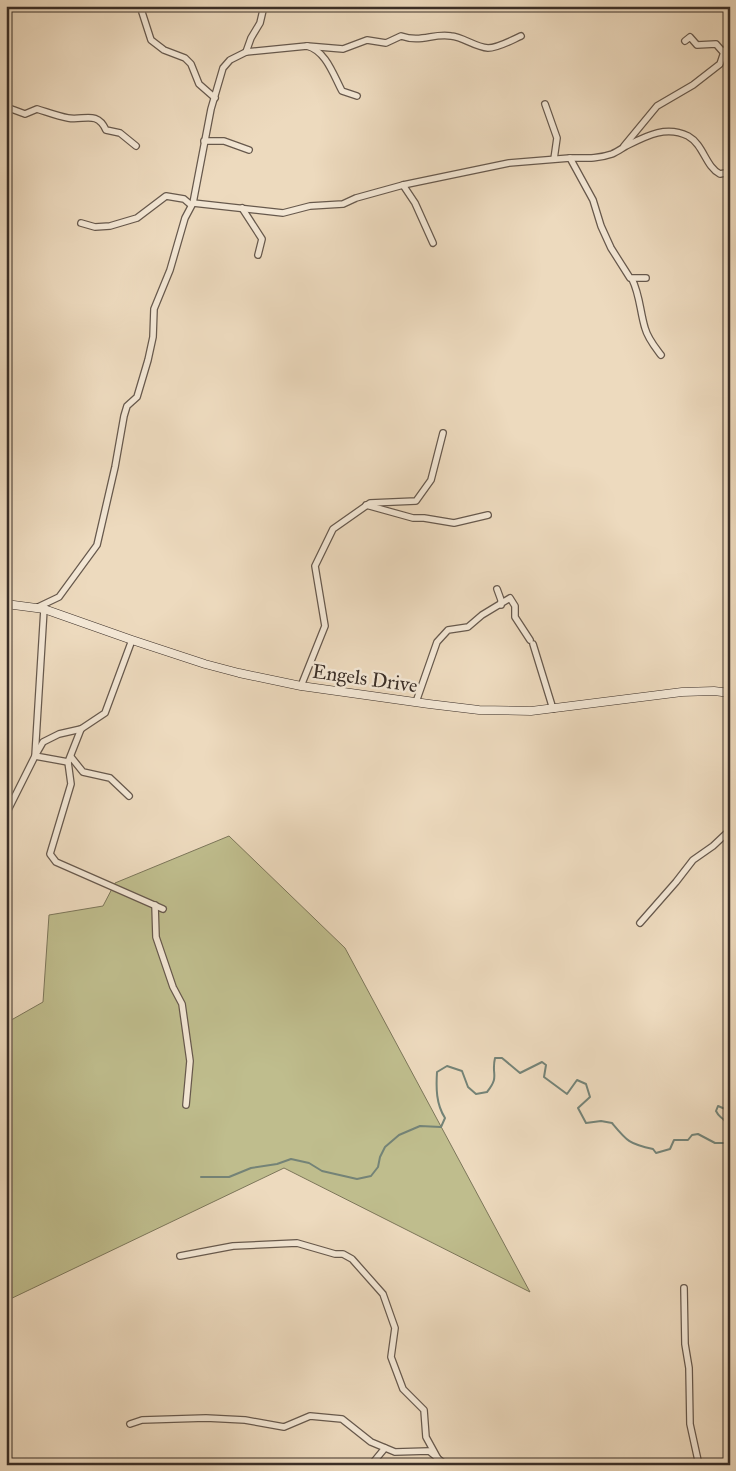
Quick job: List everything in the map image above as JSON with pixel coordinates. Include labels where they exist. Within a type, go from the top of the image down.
[{"type":"street","points":[[140,6],[151,40],[164,50],[185,58],[191,64],[200,84],[215,98]]},
{"type":"street","points":[[246,52],[251,38],[260,23],[264,6]]},
{"type":"street","points":[[35,756],[41,608],[59,597],[97,545],[115,467],[124,416],[128,406],[137,397],[153,337],[154,309],[170,270],[185,218],[192,204],[211,109],[223,68],[230,60],[246,52],[307,46],[343,49],[367,40],[386,43],[401,36],[409,39],[423,39],[450,36],[488,48],[521,36]]},
{"type":"street","points":[[685,41],[690,37],[697,45],[716,44],[730,60]]},
{"type":"street","points":[[81,223],[95,228],[110,226],[137,218],[166,196],[184,199],[192,204],[283,213],[310,206],[343,204],[356,198],[403,185],[508,163],[604,156],[618,152],[657,106],[693,85],[720,64],[724,52],[730,44]]},
{"type":"street","points":[[307,46],[321,52],[342,91],[357,96]]},
{"type":"street","points":[[545,104],[558,138],[554,159]]},
{"type":"street","points":[[6,107],[25,114],[37,109],[70,119],[78,117],[92,118],[102,123],[106,130],[120,133],[136,146]]},
{"type":"street","points":[[622,148],[648,135],[662,132],[678,132],[690,137],[700,146],[717,173],[730,172]]},
{"type":"street","points":[[204,141],[224,141],[249,150]]},
{"type":"street","points":[[570,158],[593,200],[610,248],[632,279],[638,291],[646,330],[649,338],[662,355]]},
{"type":"street","points":[[403,185],[415,203],[433,243]]},
{"type":"street","points":[[242,208],[262,238],[258,255]]},
{"type":"street","points":[[632,279],[646,278]]},
{"type":"street","points":[[301,686],[325,626],[315,566],[332,529],[370,503],[416,501],[431,480],[443,433]]},
{"type":"street","points":[[366,505],[413,518],[454,523],[488,516]]},
{"type":"street","points":[[497,589],[501,600],[500,605]]},
{"type":"street","points":[[416,702],[437,642],[448,630],[468,627],[482,615],[510,598],[515,606],[515,617],[532,642],[553,709]]},
{"type":"street","name":"Engels Drive","points":[[6,604],[41,608],[205,664],[239,673],[301,686],[479,710],[553,709],[682,692],[730,693]]},
{"type":"street","points":[[6,814],[43,742],[59,734],[81,729],[105,713],[132,640]]},
{"type":"street","points":[[81,729],[70,759],[71,784],[50,854],[56,862],[163,909]]},
{"type":"street","points":[[35,756],[70,759],[83,772],[110,778],[129,796]]},
{"type":"street","points":[[640,923],[693,860],[713,846],[730,830]]},
{"type":"street","points":[[155,905],[156,937],[173,987],[182,1004],[190,1061],[186,1105]]},
{"type":"street","points":[[180,1256],[233,1246],[297,1242],[335,1254],[343,1254],[352,1259],[383,1294],[395,1328],[391,1356],[403,1389],[424,1410],[426,1437],[437,1457]]},
{"type":"street","points":[[684,1288],[690,1424],[699,1465]]},
{"type":"street","points":[[130,1424],[142,1420],[206,1418],[245,1420],[284,1428],[310,1416],[342,1419],[371,1442],[395,1452],[429,1451],[446,1465]]},
{"type":"street","points":[[371,1465],[386,1448]]},
{"type":"shaded area","points":[[229,836],[345,948],[530,1292],[284,1168],[6,1301],[6,1023],[43,1002],[49,915],[103,906],[115,883]]},
{"type":"waterway","points":[[201,1177],[229,1177],[251,1168],[277,1164],[291,1159],[309,1163],[322,1171],[357,1179],[371,1176],[378,1167],[385,1147],[399,1135],[420,1126],[441,1127],[445,1118],[438,1102],[437,1072],[447,1066],[462,1071],[468,1087],[476,1094],[487,1092],[494,1079],[495,1058],[502,1058],[520,1073],[542,1062],[546,1065],[544,1077],[567,1094],[577,1080],[586,1084],[590,1097],[578,1108],[586,1123],[601,1121],[612,1123],[629,1141],[653,1149],[656,1153],[670,1149],[674,1140],[688,1140],[692,1135],[698,1134],[715,1143],[727,1143],[728,1125],[716,1111],[718,1106],[730,1111]]}]
